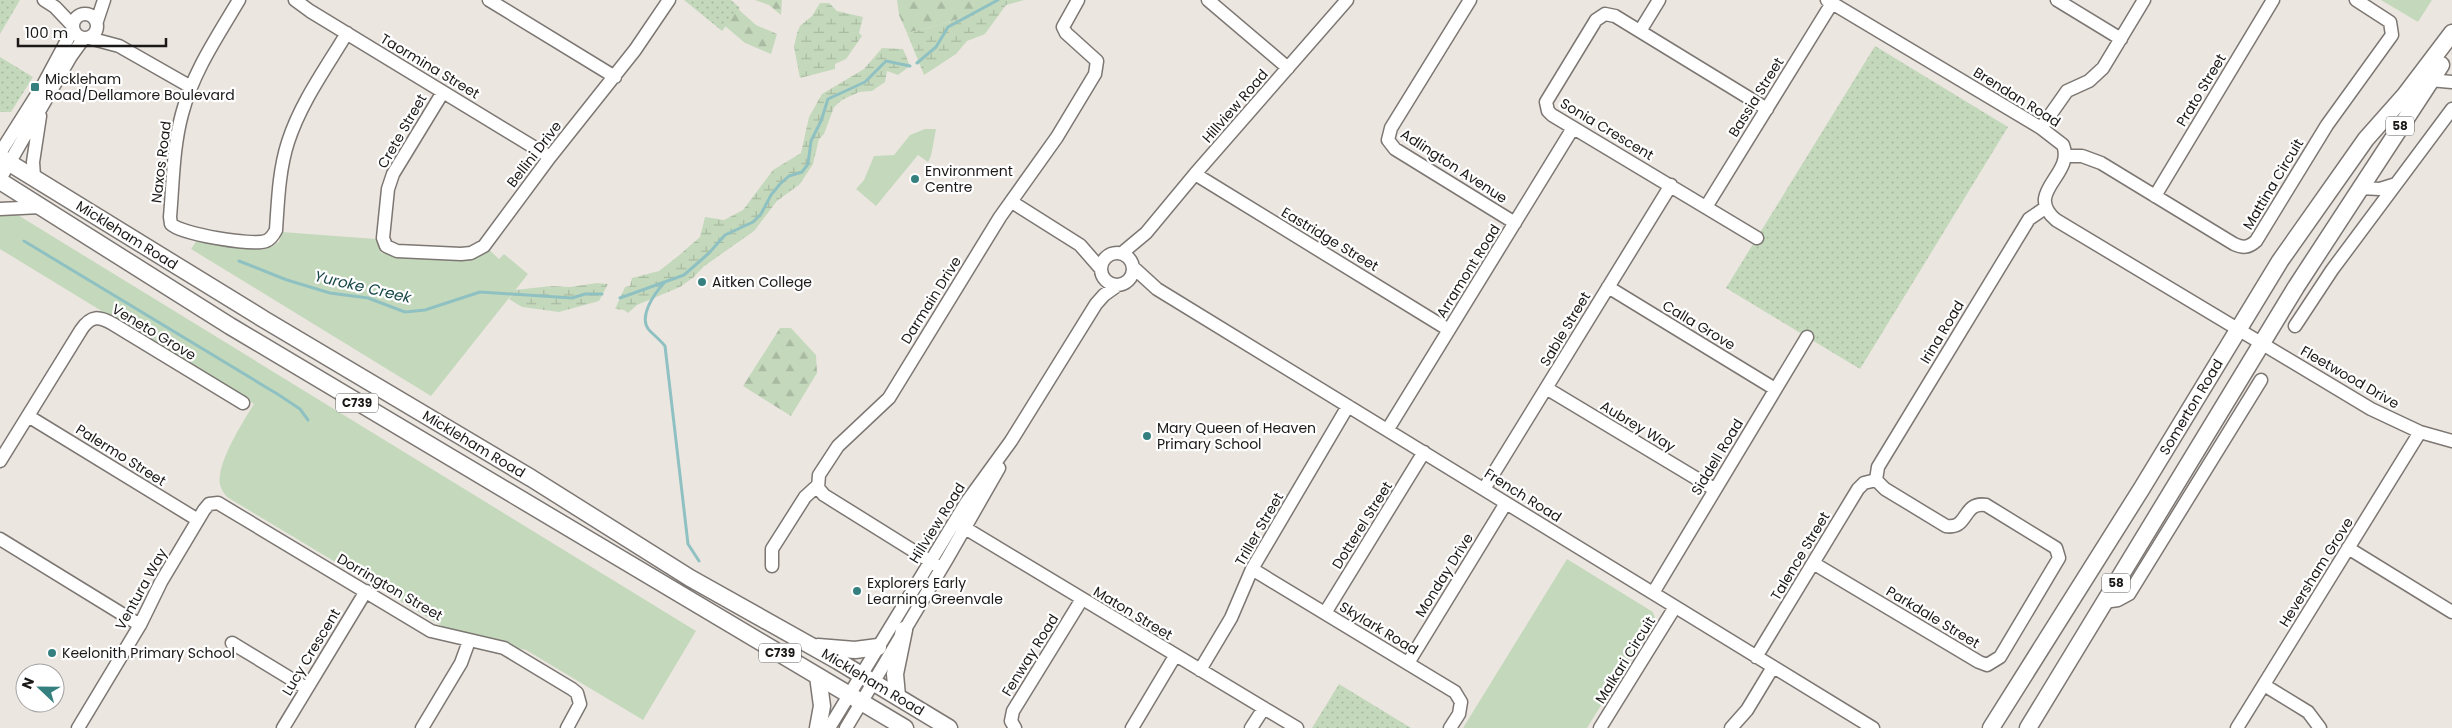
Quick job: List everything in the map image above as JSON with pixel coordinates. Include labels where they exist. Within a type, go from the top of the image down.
[{"type":"main road","name":"Somerton Road","points":[[1991,728],[2142,488],[2280,260],[2366,139],[2405,95],[2452,33]]},
{"type":"main road","name":"Somerton Road","points":[[2028,728],[2242,374],[2360,188],[2452,48]]},
{"type":"main road","name":"Mickleham Road","points":[[3,158],[264,320],[532,478],[690,578],[867,678],[949,728]]},
{"type":"main road","name":"Mickleham Road","points":[[0,180],[230,326],[905,728]]},
{"type":"main road","points":[[897,696],[895,674],[904,630]]},
{"type":"main road","points":[[811,646],[855,650],[878,647]]},
{"type":"main road","points":[[818,676],[822,706],[818,728]]},
{"type":"street","points":[[44,0],[55,7],[78,36],[119,46],[191,87]]},
{"type":"street","points":[[0,180],[3,158],[15,129],[42,86],[73,28],[75,18],[83,14],[99,0]]},
{"type":"street","points":[[3,158],[41,109],[71,56],[86,38],[97,31],[97,23],[104,0]]},
{"type":"street","name":"Naxos Road","points":[[239,0],[204,58],[191,87],[177,138],[171,197],[171,224],[176,228],[198,235],[266,241],[272,237],[276,230],[280,176],[296,122],[347,33]]},
{"type":"street","name":"Taormina Street","points":[[295,0],[550,157]]},
{"type":"street","points":[[489,0],[615,77]]},
{"type":"street","name":"Bellini Drive","points":[[386,246],[397,251],[450,254],[471,253],[489,241],[550,157],[615,77],[647,34],[669,0]]},
{"type":"street","name":"Darmain Drive","points":[[772,566],[772,549],[805,497],[817,486],[819,475],[838,446],[885,403],[995,225],[1057,137],[1096,74],[1097,61],[1066,33],[1063,27],[1078,0]]},
{"type":"street","points":[[1208,0],[1288,68]]},
{"type":"street","name":"Hillview Road","points":[[1117,253],[1146,233],[1347,0]]},
{"type":"street","name":"Adlington Avenue","points":[[1470,0],[1393,124],[1388,140],[1395,149],[1515,223]]},
{"type":"street","points":[[1640,31],[1659,0]]},
{"type":"street","points":[[2057,0],[2121,39]]},
{"type":"street","points":[[2041,128],[2067,91],[2096,76],[2144,0]]},
{"type":"street","name":"Prato Street","points":[[2156,196],[2273,0]]},
{"type":"street","name":"Mattina Circuit","points":[[2066,156],[2082,156],[2101,163],[2240,246],[2250,246],[2256,241],[2327,125],[2392,35],[2390,22],[2356,0]]},
{"type":"street","name":"Bassia Street","points":[[1706,207],[1767,109],[1829,2]]},
{"type":"street","name":"Brendan Road","points":[[1829,2],[2041,128],[2064,146],[2066,156]]},
{"type":"street","points":[[55,7],[92,16],[119,46]]},
{"type":"street","name":"Sonia Crescent","points":[[1757,238],[1552,115],[1548,111],[1546,102],[1596,20],[1605,14],[1640,31],[1767,109]]},
{"type":"street","points":[[2430,80],[2452,82]]},
{"type":"street","name":"Somerton Road","points":[[2405,95],[2430,80]]},
{"type":"street","name":"Crete Street","points":[[386,246],[383,238],[389,184],[443,92]]},
{"type":"street","points":[[34,177],[33,162],[41,109]]},
{"type":"street","points":[[2295,326],[2326,278],[2452,109]]},
{"type":"street","name":"Arramont Road","points":[[1388,429],[1573,128]]},
{"type":"street","points":[[0,130],[15,129]]},
{"type":"street","points":[[2066,156],[2044,199],[2045,208],[2056,220],[2238,330]]},
{"type":"street","name":"Eastridge Street","points":[[1195,174],[1449,330]]},
{"type":"street","points":[[2360,188],[2380,189],[2396,184]]},
{"type":"street","name":"Sable Street","points":[[1484,489],[1670,185]]},
{"type":"street","points":[[1012,202],[1080,245],[1117,253],[1130,258],[1133,266],[1131,278],[1120,285],[1102,274],[1080,245]]},
{"type":"street","points":[[0,209],[41,207]]},
{"type":"street","name":"Irina Road","points":[[1876,480],[1878,467],[2024,227],[2034,214],[2045,208]]},
{"type":"street","name":"Hillview Road","points":[[1133,266],[1146,233]]},
{"type":"street","points":[[1102,274],[1104,259],[1117,253]]},
{"type":"street","name":"French Road","points":[[1133,266],[1157,289],[1873,728]]},
{"type":"street","name":"Hillview Road","points":[[1096,304],[1102,274]]},
{"type":"street","name":"French Road","points":[[1120,285],[1138,284],[1157,289]]},
{"type":"street","name":"Hillview Road","points":[[867,678],[878,647],[936,565],[960,525],[973,493],[1012,441],[1096,304],[1104,295],[1120,285]]},
{"type":"street","name":"Calla Grove","points":[[1608,287],[1775,389]]},
{"type":"street","name":"Veneto Grove","points":[[0,461],[81,330],[88,320],[97,317],[114,324],[243,403]]},
{"type":"street","name":"Fleetwood Drive","points":[[2238,330],[2279,352],[2379,413],[2420,432],[2452,441]]},
{"type":"street","name":"Siddell Road","points":[[1653,593],[1807,337]]},
{"type":"street","name":"Somerton Road","points":[[2242,374],[2246,389],[2245,406]]},
{"type":"street","points":[[2104,602],[2118,600],[2129,594],[2261,380]]},
{"type":"street","name":"Aubrey Way","points":[[1546,388],[1714,489]]},
{"type":"street","name":"Triller Street","points":[[1200,670],[1231,618],[1252,569],[1348,406]]},
{"type":"street","name":"Palermo Street","points":[[28,416],[198,520]]},
{"type":"street","name":"Heversham Grove","points":[[2237,728],[2420,432]]},
{"type":"street","name":"Dotterel Street","points":[[1325,613],[1424,452]]},
{"type":"street","name":"Talence Street","points":[[1756,657],[1858,489],[1864,484],[1876,480]]},
{"type":"street","name":"Parkdale Street","points":[[1813,562],[1979,662],[1987,665],[2000,657],[2059,558],[2056,548],[1986,505],[1978,504],[1970,508],[1960,524],[1953,528],[1946,526],[1885,489],[1876,480]]},
{"type":"street","points":[[817,486],[824,495],[936,565]]},
{"type":"street","name":"Ventura Way","points":[[78,728],[140,625],[160,582],[198,520],[209,504],[218,503],[224,506]]},
{"type":"street","name":"Monday Drive","points":[[1408,664],[1506,503]]},
{"type":"street","name":"Dorrington Street","points":[[224,506],[431,631],[504,648],[575,691],[580,704],[567,728]]},
{"type":"street","name":"Maton Street","points":[[960,525],[1175,656],[1298,728]]},
{"type":"street","points":[[0,539],[140,625]]},
{"type":"street","points":[[2348,548],[2452,612]]},
{"type":"street","name":"Hillview Road","points":[[867,678],[904,630],[936,565]]},
{"type":"street","name":"Skylark Road","points":[[1252,569],[1456,692],[1461,702],[1459,714],[1450,728]]},
{"type":"street","name":"Lucy Crescent","points":[[282,728],[366,591]]},
{"type":"street","name":"Fenway Road","points":[[1015,728],[1010,721],[1013,711],[1082,599]]},
{"type":"street","name":"Malkari Circuit","points":[[1600,728],[1675,607]]},
{"type":"street","points":[[422,728],[465,656],[469,641]]},
{"type":"street","points":[[232,643],[306,688]]},
{"type":"street","points":[[1132,728],[1175,656]]},
{"type":"street","points":[[1731,728],[1747,710],[1773,667]]},
{"type":"street","points":[[846,728],[856,698],[867,678]]},
{"type":"street","points":[[2264,685],[2308,712],[2320,728]]},
{"type":"street","points":[[829,728],[856,698]]},
{"type":"street","points":[[1251,728],[1264,708]]},
{"type":"green space","points":[[0,0],[20,0],[0,34]]},
{"type":"green space","points":[[684,0],[731,0],[740,8],[722,31]]},
{"type":"green space","points":[[755,0],[782,0],[781,15],[769,5]]},
{"type":"green space","points":[[897,0],[998,0],[966,16],[907,33],[899,15]]},
{"type":"green space","points":[[998,0],[1024,0],[1006,5],[985,34],[967,41],[956,54],[924,75],[907,33],[966,16]]},
{"type":"green space","points":[[2381,0],[2432,0],[2418,22]]},
{"type":"green space","points":[[820,3],[829,3],[837,11],[863,17],[859,33],[862,36],[846,59],[835,64],[835,69],[800,78],[794,47],[797,33],[800,26],[812,16]]},
{"type":"green space","points":[[738,9],[756,25],[777,34],[771,54],[745,43],[725,26]]},
{"type":"green space","points":[[1875,46],[2008,127],[1860,369],[1726,288]]},
{"type":"green space","points":[[882,48],[903,49],[910,66],[898,75],[887,71],[885,82],[872,91],[859,92],[842,100],[834,107],[824,134],[819,139],[813,164],[800,184],[777,201],[754,231],[703,267],[694,277],[680,287],[637,305],[628,313],[624,310],[615,309],[625,287],[630,286],[632,278],[659,271],[700,237],[705,217],[724,220],[743,210],[773,170],[801,153],[809,117],[822,94],[864,69]]},
{"type":"green space","points":[[0,57],[33,77],[11,112],[0,112]]},
{"type":"green space","points":[[925,129],[936,129],[931,156],[928,162],[918,155],[876,206],[856,189],[864,180],[874,156],[894,155],[910,135]]},
{"type":"green space","points":[[8,209],[696,631],[643,720],[526,650],[457,635],[227,497],[220,484],[222,467],[234,439],[254,404],[0,249],[0,212]]},
{"type":"green space","points":[[282,232],[376,239],[381,253],[461,260],[487,248],[499,259],[504,254],[528,274],[431,396],[191,249],[197,240],[271,247],[279,242]]},
{"type":"green space","points":[[597,283],[608,284],[599,301],[559,312],[522,307],[509,299],[515,290],[551,286],[570,287]]},
{"type":"green space","points":[[780,328],[791,328],[816,355],[817,373],[791,416],[743,386]]},
{"type":"green space","points":[[1567,559],[1653,612],[1655,618],[1587,728],[1463,728]]},
{"type":"green space","points":[[1339,684],[1411,728],[1312,728]]},
{"type":"waterway","points":[[917,63],[936,47],[948,27],[998,0]]},
{"type":"waterway","name":"Yuroke Creek","points":[[620,298],[684,275],[709,253],[725,235],[753,222],[761,214],[771,195],[780,184],[789,176],[802,172],[808,164],[811,141],[821,121],[828,99],[865,82],[886,61],[910,66]]},
{"type":"waterway","points":[[24,241],[279,395],[300,409],[308,420]]},
{"type":"waterway","name":"Yuroke Creek","points":[[239,261],[287,280],[330,293],[368,298],[405,312],[425,310],[480,292],[572,298],[585,294],[602,294]]},
{"type":"waterway","points":[[664,283],[648,306],[645,320],[646,326],[665,346],[688,544],[699,561]]},
{"type":"place","name":"Mickleham Road/Dellamore Boulevard","points":[[35,87]]},
{"type":"place","name":"Environment Centre","points":[[915,179]]},
{"type":"place","name":"Aitken College","points":[[702,282]]},
{"type":"place","name":"Mary Queen of Heaven Primary School","points":[[1147,436]]},
{"type":"place","name":"Explorers Early Learning Greenvale","points":[[857,591]]},
{"type":"place","name":"Keelonith Primary School","points":[[52,653]]}]
